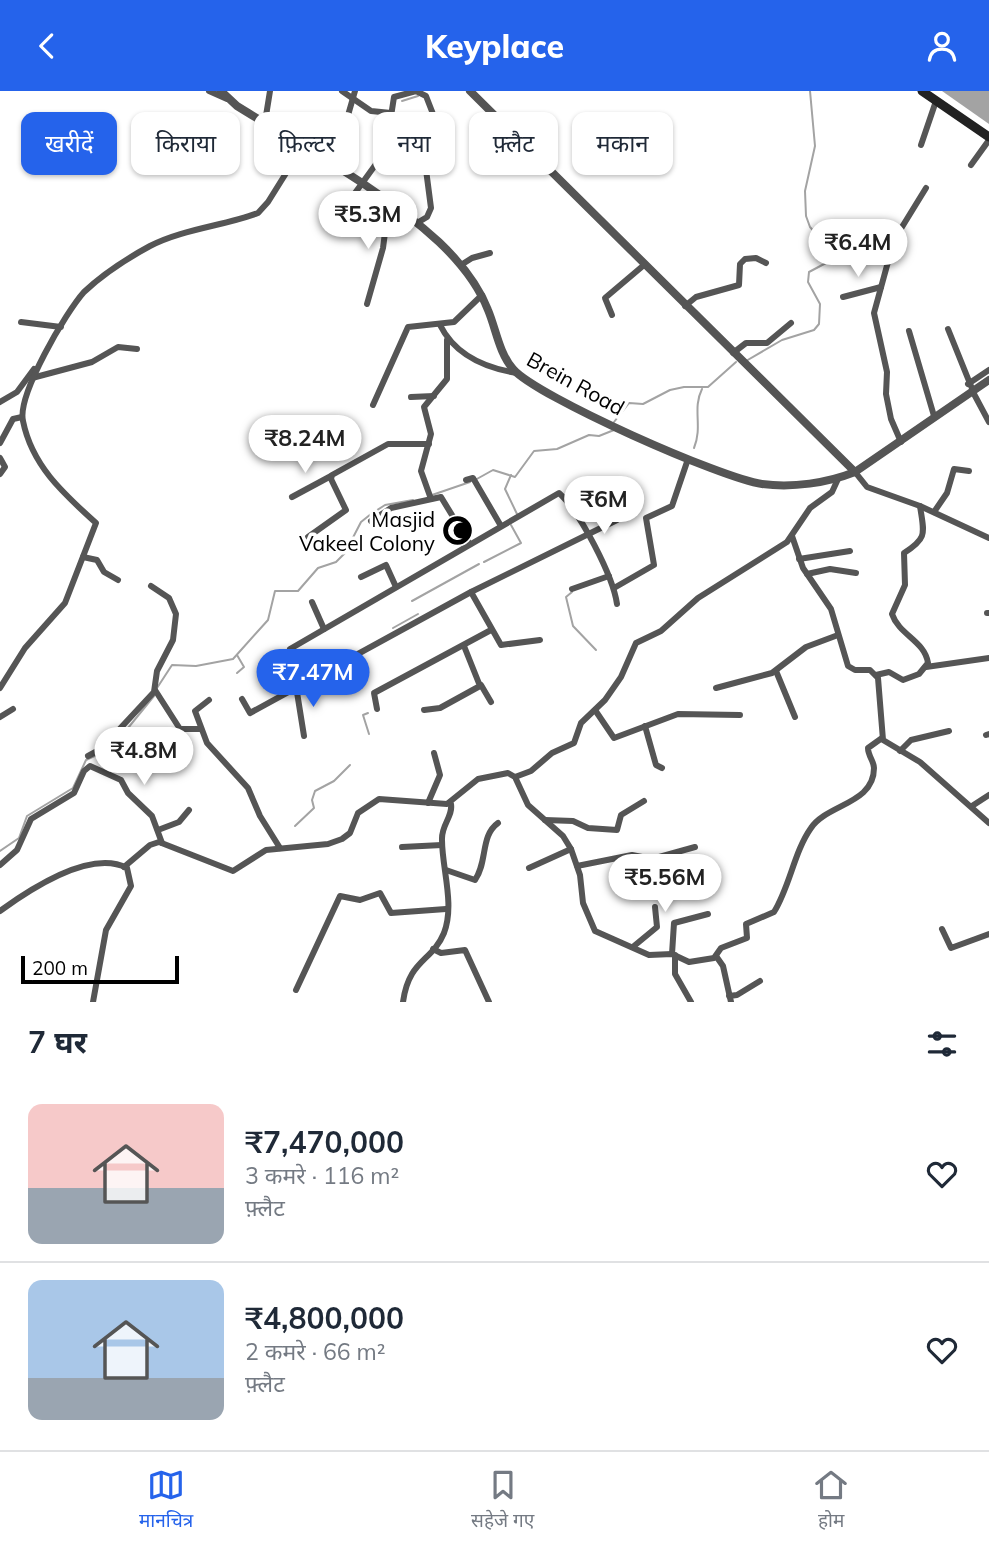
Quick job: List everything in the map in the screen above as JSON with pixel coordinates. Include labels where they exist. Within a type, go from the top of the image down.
[{"type":"main road","points":[[922,91],[989,139]]},
{"type":"street","points":[[209,91],[229,100]]},
{"type":"street","name":"Brein Road","points":[[221,91],[229,100],[254,115]]},
{"type":"street","points":[[267,112],[270,91]]},
{"type":"street","points":[[342,91],[370,111],[380,112]]},
{"type":"street","points":[[349,112],[355,91]]},
{"type":"street","points":[[391,112],[395,95],[416,91],[426,96],[432,112]]},
{"type":"street","points":[[470,91],[855,472],[867,487],[920,506],[989,538]]},
{"type":"street","points":[[921,145],[936,101]]},
{"type":"street","points":[[971,165],[989,139]]},
{"type":"street","points":[[326,220],[340,212],[364,184],[373,168]]},
{"type":"street","points":[[0,688],[24,648],[65,603],[96,523],[54,485],[32,447],[22,417],[36,369],[83,293],[149,247],[261,211],[284,175]]},
{"type":"street","name":"Brein Road","points":[[350,175],[417,223],[461,265],[482,295],[506,358],[517,373],[556,396],[732,477],[763,484],[787,485],[838,479],[855,472],[972,390],[989,382]]},
{"type":"street","points":[[417,223],[427,217],[431,208],[427,175]]},
{"type":"street","points":[[901,442],[891,419],[886,394],[887,372],[874,317],[894,240],[926,188]]},
{"type":"street","points":[[367,304],[383,248],[388,202]]},
{"type":"street","points":[[461,265],[472,258],[489,253]]},
{"type":"street","points":[[685,306],[696,297],[738,286],[740,264],[745,259],[756,258],[766,263]]},
{"type":"street","points":[[612,316],[605,298],[644,265]]},
{"type":"street","points":[[843,297],[881,287]]},
{"type":"street","points":[[373,405],[407,329],[454,322],[482,295]]},
{"type":"street","points":[[21,322],[61,327]]},
{"type":"street","points":[[733,353],[746,343],[767,343],[791,323]]},
{"type":"street","points":[[440,325],[447,340],[459,351],[478,361],[517,373]]},
{"type":"street","points":[[948,329],[972,390],[989,422]]},
{"type":"street","points":[[909,331],[934,416]]},
{"type":"street","points":[[430,497],[421,471],[431,429],[425,407],[448,375],[447,340]]},
{"type":"street","points":[[32,378],[92,362],[118,347],[137,349]]},
{"type":"street","points":[[0,403],[14,394],[29,372],[36,369]]},
{"type":"street","points":[[972,390],[989,370]]},
{"type":"street","points":[[411,397],[434,396]]},
{"type":"street","points":[[0,443],[12,420],[22,417]]},
{"type":"street","points":[[292,497],[388,444],[429,444]]},
{"type":"street","points":[[0,458],[5,465],[0,474]]},
{"type":"street","points":[[614,588],[653,567],[646,518],[672,506],[688,459]]},
{"type":"street","points":[[934,512],[947,493],[954,468],[969,471]]},
{"type":"street","points":[[308,537],[346,510],[331,476]]},
{"type":"street","points":[[514,777],[531,771],[552,753],[573,744],[581,723],[595,710],[623,673],[636,643],[661,631],[690,604],[780,548],[792,536],[810,508],[832,492],[838,479]]},
{"type":"street","points":[[472,480],[501,526]]},
{"type":"street","points":[[290,649],[559,493],[588,535],[609,576],[617,604]]},
{"type":"street","points":[[371,521],[391,508],[430,497],[443,498],[469,543]]},
{"type":"street","points":[[920,506],[924,534],[918,544],[904,553],[905,586],[892,614],[900,627],[924,650],[926,667]]},
{"type":"street","points":[[242,699],[250,713],[471,592],[617,520]]},
{"type":"street","points":[[792,536],[807,574],[827,601],[848,666],[876,674],[889,672],[903,680],[915,677],[926,667],[989,659]]},
{"type":"street","points":[[799,559],[850,551]]},
{"type":"street","points":[[83,557],[97,560],[105,573],[118,580]]},
{"type":"street","points":[[361,577],[386,565],[396,587]]},
{"type":"street","points":[[807,574],[831,569],[856,573]]},
{"type":"street","points":[[572,589],[609,576]]},
{"type":"street","points":[[151,586],[169,598],[176,614],[173,640],[158,668],[156,692],[180,729],[200,729]]},
{"type":"street","points":[[471,592],[491,630],[503,646],[540,640]]},
{"type":"street","points":[[312,602],[324,629]]},
{"type":"street","points":[[377,709],[373,693],[491,630]]},
{"type":"street","points":[[716,688],[776,671],[806,647],[838,635]]},
{"type":"street","points":[[464,646],[491,702]]},
{"type":"street","points":[[776,671],[796,717]]},
{"type":"street","points":[[876,674],[882,738]]},
{"type":"street","points":[[424,710],[440,708],[481,685]]},
{"type":"street","points":[[296,686],[304,736]]},
{"type":"street","points":[[88,757],[101,749],[156,692]]},
{"type":"street","points":[[209,700],[196,708],[200,729],[207,743],[248,788],[260,816],[280,848]]},
{"type":"street","points":[[0,716],[13,709]]},
{"type":"street","points":[[595,710],[612,738],[687,712],[740,715]]},
{"type":"street","points":[[645,726],[656,765],[663,768]]},
{"type":"street","points":[[901,751],[911,740],[949,731]]},
{"type":"street","points":[[882,738],[920,762],[989,823]]},
{"type":"street","points":[[403,1002],[412,971],[433,949],[444,931],[446,870],[442,845],[443,828],[451,813],[451,804],[473,782],[484,776],[508,773],[514,777],[523,799],[563,836],[577,866],[582,901],[595,931],[652,955],[674,954],[689,962],[716,956],[721,948],[747,938],[746,924],[775,911],[810,829],[828,812],[864,793],[874,770],[868,748],[882,738]]},
{"type":"street","points":[[428,803],[440,775],[434,753]]},
{"type":"street","points":[[0,865],[16,850],[31,819],[74,793],[84,771],[90,766],[118,778],[128,793],[144,806],[162,843]]},
{"type":"street","points":[[972,806],[989,795]]},
{"type":"street","points":[[0,911],[65,872],[93,866],[124,867],[150,845],[162,843],[230,871],[265,850],[328,844],[342,839],[349,832],[358,813],[379,799],[451,804]]},
{"type":"street","points":[[545,820],[573,821],[590,828],[617,830],[621,815],[644,801]]},
{"type":"street","points":[[158,830],[179,822],[188,810]]},
{"type":"street","points":[[446,870],[475,880],[481,868],[489,831],[498,823]]},
{"type":"street","points":[[402,847],[442,845]]},
{"type":"street","points":[[577,866],[635,855],[652,859],[695,848]]},
{"type":"street","points":[[529,868],[571,849]]},
{"type":"street","points":[[93,1002],[106,930],[131,886],[130,874],[124,867]]},
{"type":"street","points":[[296,990],[340,896],[360,900],[380,893],[389,910],[396,914],[421,909],[422,912],[446,909]]},
{"type":"street","points":[[634,946],[657,927],[655,907]]},
{"type":"street","points":[[691,1002],[675,974],[674,923],[708,914]]},
{"type":"street","points":[[942,929],[950,948],[989,934]]},
{"type":"street","points":[[433,949],[445,953],[465,950],[489,1002]]},
{"type":"street","points":[[716,956],[723,966],[730,999],[760,981]]},
{"type":"shaded area","points":[[942,91],[989,91],[989,124]]},
{"type":"waterway","points":[[746,361],[782,340],[814,330],[819,324],[820,304],[808,282],[809,272],[826,263],[833,253],[810,227],[806,216],[805,191],[815,146],[810,91]]},
{"type":"waterway","points":[[402,101],[418,96]]},
{"type":"waterway","points":[[614,422],[629,403],[643,404],[670,390],[684,387],[708,387],[736,362]]},
{"type":"waterway","points":[[694,448],[702,389]]},
{"type":"waterway","points":[[475,480],[493,470],[515,477],[534,451],[557,449],[589,435],[599,436],[614,430]]},
{"type":"waterway","points":[[511,475],[505,489],[517,514]]},
{"type":"waterway","points":[[432,495],[470,482]]},
{"type":"waterway","points":[[157,688],[172,665],[196,666],[233,659],[268,620],[275,591],[298,591],[318,568],[336,562],[345,553],[361,522],[371,514],[385,505],[413,500]]},
{"type":"waterway","points":[[484,562],[521,543],[511,525]]},
{"type":"waterway","points":[[412,601],[479,564]]},
{"type":"waterway","points":[[572,592],[566,597],[573,626],[596,650]]},
{"type":"waterway","points":[[393,628],[418,614]]},
{"type":"waterway","points":[[237,655],[244,667],[237,673]]},
{"type":"waterway","points":[[103,750],[128,728],[154,696]]},
{"type":"waterway","points":[[368,713],[363,715],[369,734]]},
{"type":"waterway","points":[[0,851],[19,838],[27,816],[73,788],[86,760],[99,754]]},
{"type":"waterway","points":[[295,826],[314,808],[312,800],[315,791],[334,781],[350,765]]},
{"type":"place","name":"Masjid Vakeel Colony","points":[[458,531]]}]
